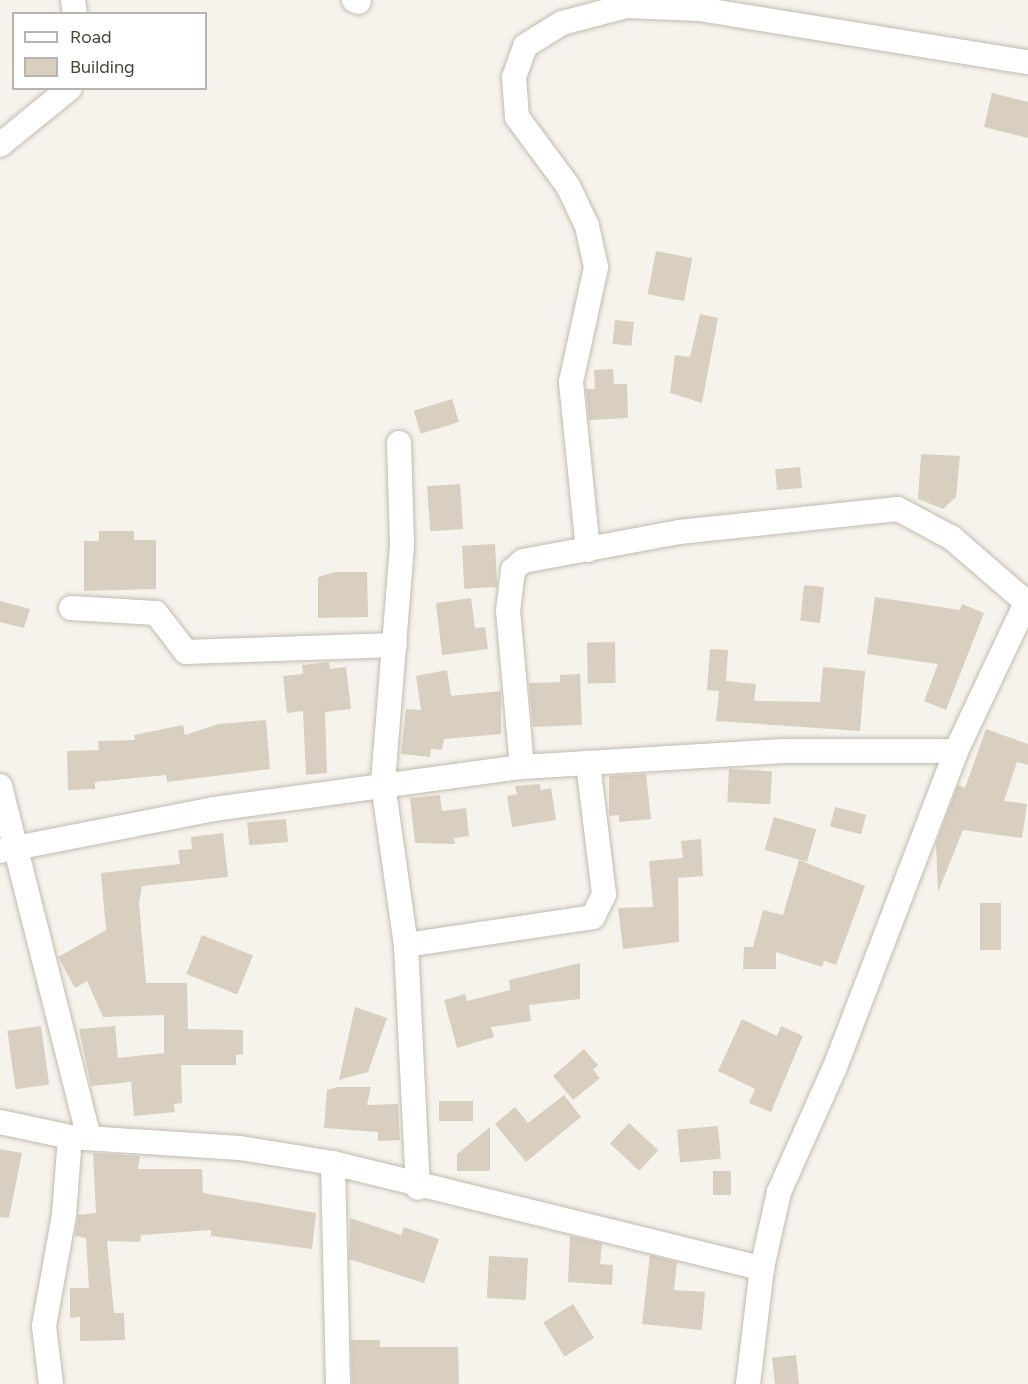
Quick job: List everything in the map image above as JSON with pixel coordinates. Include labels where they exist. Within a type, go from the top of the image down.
[{"type":"street","points":[[588,550],[571,382],[596,267],[587,226],[568,186],[517,117],[514,76],[525,46],[562,23],[636,7],[699,9],[1028,62]]},
{"type":"street","points":[[0,145],[68,90]]},
{"type":"street","points":[[399,443],[402,546],[383,784],[406,945],[418,1188]]},
{"type":"street","points":[[522,767],[508,611],[513,570],[523,561],[679,532],[898,509],[916,514],[952,538],[1027,601],[956,751],[834,1067],[791,1160],[762,1268],[748,1384]]},
{"type":"street","points":[[71,608],[156,613],[186,652],[395,645]]},
{"type":"street","points":[[7,849],[383,784],[522,767],[784,751],[956,751]]},
{"type":"street","points":[[406,945],[593,917],[604,894],[588,763]]},
{"type":"street","points":[[0,786],[7,849],[80,1137],[44,1326],[51,1384]]},
{"type":"street","points":[[0,1122],[80,1137],[240,1149],[333,1163],[418,1188],[648,1237],[762,1268]]},
{"type":"street","points":[[333,1163],[338,1384]]},
{"type":"building","points":[[992,93],[1028,102],[1028,138],[984,127]]},
{"type":"building","points":[[656,251],[692,258],[684,301],[648,294]]},
{"type":"building","points":[[700,314],[718,318],[702,403],[670,393],[675,355],[690,357]]},
{"type":"building","points":[[615,320],[634,322],[631,346],[612,344]]},
{"type":"building","points":[[613,369],[614,384],[627,384],[628,418],[589,420],[586,389],[595,389],[594,370]]},
{"type":"building","points":[[452,399],[459,422],[421,434],[414,411]]},
{"type":"building","points":[[921,454],[960,456],[956,497],[943,509],[918,499]]},
{"type":"building","points":[[800,467],[802,488],[777,490],[775,469]]},
{"type":"building","points":[[460,484],[463,529],[430,531],[427,486]]},
{"type":"building","points":[[99,531],[134,531],[134,540],[156,540],[156,589],[84,591],[84,541],[99,541]]},
{"type":"building","points":[[495,544],[497,587],[464,589],[462,546]]},
{"type":"building","points":[[335,572],[367,572],[368,617],[318,618],[318,577]]},
{"type":"building","points":[[804,585],[824,587],[820,623],[800,621]]},
{"type":"building","points":[[875,597],[960,610],[962,604],[984,613],[946,710],[924,701],[938,664],[867,654]]},
{"type":"building","points":[[471,598],[475,628],[485,627],[488,649],[442,655],[436,603]]},
{"type":"building","points":[[0,601],[30,609],[24,628],[0,622]]},
{"type":"building","points":[[587,642],[615,642],[616,683],[588,683]]},
{"type":"building","points":[[710,649],[728,650],[726,681],[756,684],[754,701],[820,702],[823,667],[865,671],[860,731],[716,721],[719,691],[707,690]]},
{"type":"building","points":[[329,662],[330,669],[346,667],[351,709],[325,712],[327,773],[306,775],[303,711],[287,713],[283,676],[303,674],[302,665]]},
{"type":"building","points":[[447,670],[451,696],[501,691],[501,734],[444,739],[442,750],[431,749],[430,757],[401,754],[406,709],[421,710],[416,676]]},
{"type":"building","points":[[580,674],[582,725],[533,727],[529,683],[560,682],[560,675]]},
{"type":"building","points":[[266,720],[270,769],[167,782],[166,775],[95,782],[95,789],[68,790],[67,751],[99,750],[98,741],[135,740],[134,735],[183,725],[185,735],[219,724]]},
{"type":"building","points":[[986,729],[1028,744],[1028,765],[1017,762],[1004,801],[1027,804],[1022,838],[963,830],[938,892],[936,843],[958,785],[965,788]]},
{"type":"building","points":[[729,769],[772,771],[770,804],[727,802]]},
{"type":"building","points":[[646,774],[651,819],[619,822],[619,815],[609,816],[609,776]]},
{"type":"building","points":[[540,784],[541,790],[551,788],[556,820],[512,827],[507,796],[517,794],[515,786]]},
{"type":"building","points":[[440,795],[442,811],[466,808],[469,836],[454,838],[455,844],[415,843],[410,798]]},
{"type":"building","points":[[835,807],[866,815],[861,834],[830,826]]},
{"type":"building","points":[[774,817],[816,829],[807,862],[765,850]]},
{"type":"building","points":[[286,819],[288,842],[249,845],[247,822]]},
{"type":"building","points":[[223,833],[228,877],[142,886],[139,903],[146,983],[187,983],[188,1029],[243,1030],[243,1054],[236,1055],[236,1065],[181,1065],[182,1103],[174,1104],[175,1112],[134,1116],[131,1082],[91,1086],[79,1029],[115,1026],[118,1058],[164,1053],[164,1015],[103,1017],[87,981],[75,988],[58,957],[106,930],[101,873],[180,864],[178,850],[192,849],[191,837]]},
{"type":"building","points":[[701,839],[703,876],[678,878],[679,942],[623,949],[618,908],[653,907],[649,861],[683,858],[681,841]]},
{"type":"building","points":[[799,860],[865,886],[836,965],[824,961],[822,967],[776,952],[776,969],[743,969],[744,947],[753,947],[763,910],[783,915]]},
{"type":"building","points":[[980,903],[1001,903],[1001,950],[980,950]]},
{"type":"building","points":[[202,935],[253,956],[237,995],[186,974]]},
{"type":"building","points":[[580,963],[580,999],[529,1005],[531,1021],[491,1027],[494,1037],[457,1048],[444,1000],[465,994],[467,1001],[510,990],[509,980]]},
{"type":"building","points":[[355,1007],[387,1018],[368,1072],[339,1080]]},
{"type":"building","points":[[742,1019],[777,1036],[781,1026],[803,1036],[771,1112],[749,1103],[755,1089],[718,1071]]},
{"type":"building","points":[[41,1026],[49,1084],[16,1089],[7,1031]]},
{"type":"building","points":[[584,1049],[598,1065],[593,1070],[600,1078],[573,1100],[553,1076]]},
{"type":"building","points":[[338,1087],[371,1087],[367,1105],[398,1104],[400,1140],[378,1141],[378,1132],[324,1128],[327,1090]]},
{"type":"building","points":[[564,1095],[581,1117],[526,1162],[495,1124],[515,1107],[528,1123]]},
{"type":"building","points":[[439,1101],[473,1101],[473,1121],[439,1121]]},
{"type":"building","points":[[629,1123],[658,1150],[639,1171],[610,1143]]},
{"type":"building","points":[[718,1126],[721,1159],[680,1162],[677,1130]]},
{"type":"building","points":[[490,1127],[490,1171],[457,1171],[457,1154]]},
{"type":"building","points":[[0,1149],[22,1153],[9,1218],[0,1217]]},
{"type":"building","points":[[93,1153],[140,1156],[138,1169],[202,1169],[203,1193],[316,1213],[312,1249],[211,1236],[211,1230],[141,1235],[140,1242],[107,1241],[114,1313],[124,1313],[125,1340],[80,1341],[80,1317],[70,1318],[70,1288],[89,1288],[86,1238],[75,1236],[78,1215],[96,1213]]},
{"type":"building","points":[[713,1171],[731,1171],[731,1195],[713,1195]]},
{"type":"building","points":[[350,1218],[401,1235],[404,1227],[439,1239],[424,1283],[349,1259]]},
{"type":"building","points":[[570,1236],[602,1243],[600,1264],[613,1265],[612,1285],[568,1282]]},
{"type":"building","points":[[650,1255],[677,1262],[674,1290],[705,1292],[702,1330],[642,1324]]},
{"type":"building","points":[[489,1256],[528,1258],[526,1300],[487,1298]]},
{"type":"building","points":[[573,1304],[594,1338],[565,1356],[543,1323]]},
{"type":"building","points":[[351,1340],[380,1340],[380,1347],[458,1347],[459,1384],[352,1384]]},
{"type":"building","points":[[796,1355],[799,1384],[775,1384],[772,1358]]}]
